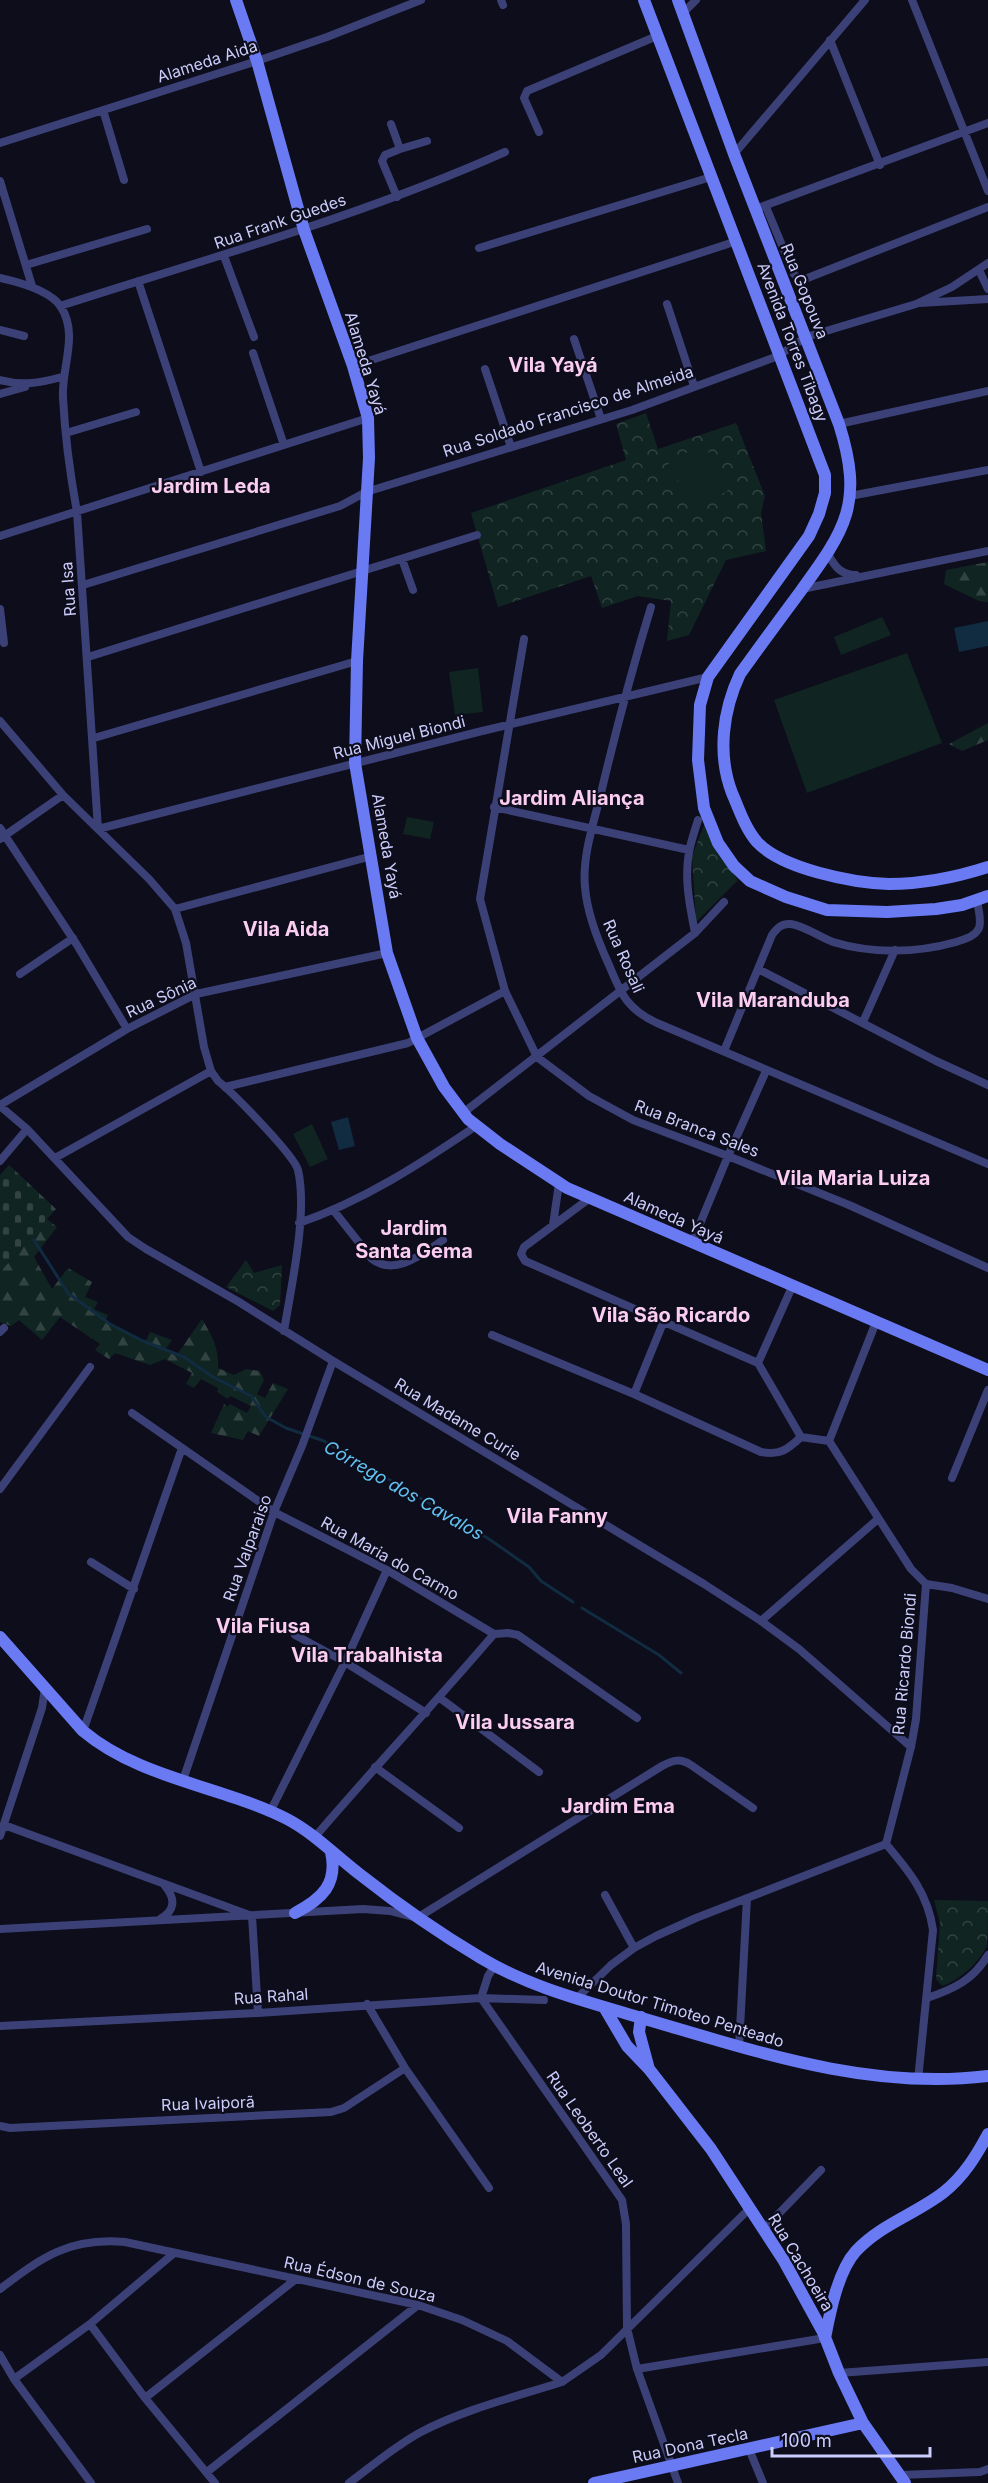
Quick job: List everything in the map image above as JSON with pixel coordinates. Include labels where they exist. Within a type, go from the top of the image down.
[{"type":"main road","name":"Alameda Yayá","points":[[236,0],[257,61],[304,230],[353,366],[368,418],[369,458],[357,661],[356,763],[387,953],[417,1038],[444,1087],[463,1113],[476,1126],[518,1157],[559,1183],[792,1287],[988,1370]]},
{"type":"main road","name":"Avenida Torres Tibagy","points":[[644,0],[826,480],[819,514],[809,536],[708,677],[700,705],[698,728],[698,760],[704,808],[718,843],[734,866],[750,881],[786,897],[827,910],[887,912],[936,909],[983,898]]},
{"type":"main road","name":"Rua Gopouva","points":[[678,0],[734,154],[760,207],[849,456],[850,496],[840,532],[828,554],[740,674],[730,695],[725,718],[725,766],[729,786],[749,830],[766,849],[814,873],[888,884],[929,880],[988,867]]},
{"type":"main road","name":"Avenida Doutor Timoteo Penteado","points":[[0,1637],[83,1731],[113,1753],[294,1823],[417,1918],[489,1967],[604,2007],[739,2048],[832,2068],[918,2080],[988,2076]]},
{"type":"main road","points":[[295,1913],[320,1898],[326,1891],[333,1876],[332,1852]]},
{"type":"main road","name":"Rua Cachoeira","points":[[604,2007],[627,2046],[649,2069],[711,2149],[784,2261],[825,2338],[863,2423],[903,2479]]},
{"type":"main road","name":"Rua Cachoeira","points":[[641,2017],[639,2032],[649,2069]]},
{"type":"main road","points":[[825,2338],[830,2312],[846,2266],[855,2252],[882,2228],[943,2193],[961,2177],[988,2134]]},
{"type":"main road","name":"Rua Dona Tecla","points":[[594,2483],[863,2423]]},
{"type":"street","name":"Alameda Aida","points":[[0,143],[257,61],[327,37],[421,0]]},
{"type":"street","points":[[683,13],[696,0]]},
{"type":"street","points":[[734,154],[866,0]]},
{"type":"street","points":[[912,0],[988,191]]},
{"type":"street","points":[[539,132],[525,98],[527,91],[657,36]]},
{"type":"street","points":[[830,40],[880,165]]},
{"type":"street","points":[[103,110],[124,180]]},
{"type":"street","points":[[988,123],[880,165],[760,207],[794,274],[798,278],[805,279],[988,207]]},
{"type":"street","points":[[391,124],[400,149]]},
{"type":"street","points":[[397,197],[382,159],[385,155],[400,149],[427,141]]},
{"type":"street","name":"Rua Frank Guedes","points":[[60,306],[304,230],[435,183],[505,152]]},
{"type":"street","points":[[479,248],[711,177]]},
{"type":"street","points":[[0,181],[32,286]]},
{"type":"street","points":[[26,265],[147,229]]},
{"type":"street","points":[[353,366],[737,241]]},
{"type":"street","points":[[224,256],[254,337]]},
{"type":"street","points":[[916,304],[952,287],[988,263]]},
{"type":"street","points":[[979,270],[988,289]]},
{"type":"street","points":[[0,278],[32,286],[60,306]]},
{"type":"street","points":[[138,281],[201,472]]},
{"type":"street","points":[[916,304],[988,299]]},
{"type":"street","points":[[668,304],[694,386]]},
{"type":"street","name":"Rua Soldado Francisco de Almeida","points":[[83,585],[340,506],[366,492],[601,419],[778,356],[806,338],[916,304]]},
{"type":"street","name":"Rua Isa","points":[[60,306],[65,317],[69,348],[62,377],[83,585],[98,829]]},
{"type":"street","points":[[0,330],[24,336]]},
{"type":"street","points":[[574,339],[601,419]]},
{"type":"street","points":[[253,353],[284,446]]},
{"type":"street","points":[[485,369],[511,447]]},
{"type":"street","points":[[0,394],[62,377]]},
{"type":"street","points":[[0,380],[21,385],[33,384]]},
{"type":"street","points":[[839,424],[988,391]]},
{"type":"street","points":[[66,433],[136,412]]},
{"type":"street","points":[[0,536],[368,418]]},
{"type":"street","points":[[850,496],[988,470]]},
{"type":"street","points":[[88,657],[477,535]]},
{"type":"street","points":[[802,589],[988,551]]},
{"type":"street","points":[[828,554],[835,567],[846,575],[868,576]]},
{"type":"street","points":[[402,559],[413,591]]},
{"type":"street","name":"Rua Rosali","points":[[651,607],[624,696],[592,828],[586,864],[585,888],[591,918],[620,993],[642,1016],[766,1071],[988,1164]]},
{"type":"street","points":[[0,609],[4,643]]},
{"type":"street","points":[[524,639],[480,899],[505,991],[537,1058]]},
{"type":"street","points":[[94,738],[357,661]]},
{"type":"street","name":"Rua Miguel Biondi","points":[[98,829],[510,724],[708,677]]},
{"type":"street","points":[[0,721],[63,795],[175,909],[186,944],[204,1047],[211,1071],[293,1159],[300,1183],[299,1223],[284,1331]]},
{"type":"street","points":[[63,795],[2,835],[73,938],[126,1029]]},
{"type":"street","points":[[494,807],[689,850]]},
{"type":"street","points":[[695,933],[688,879],[689,850],[698,820]]},
{"type":"street","points":[[175,909],[372,856]]},
{"type":"street","points":[[724,1051],[772,934],[777,927],[793,924],[833,942],[865,949],[895,950],[940,946],[974,934],[980,922],[983,898]]},
{"type":"street","points":[[463,1113],[537,1058],[695,933],[724,902]]},
{"type":"street","points":[[20,974],[73,938]]},
{"type":"street","points":[[863,1022],[895,950]]},
{"type":"street","name":"Rua Sônia","points":[[0,1106],[126,1029],[196,994],[387,953]]},
{"type":"street","points":[[758,969],[936,1061],[988,1085]]},
{"type":"street","points":[[225,1087],[408,1043],[505,991]]},
{"type":"street","name":"Rua Branca Sales","points":[[537,1058],[589,1096],[633,1120],[728,1155],[849,1205],[988,1268]]},
{"type":"street","points":[[56,1158],[211,1071]]},
{"type":"street","points":[[692,1243],[766,1071]]},
{"type":"street","name":"Rua Madame Curie","points":[[0,1106],[56,1158],[128,1237],[704,1584],[761,1621],[799,1649],[911,1747]]},
{"type":"street","points":[[299,1223],[334,1211],[413,1169],[476,1126]]},
{"type":"street","points":[[0,1161],[27,1129]]},
{"type":"street","points":[[553,1225],[559,1183]]},
{"type":"street","points":[[590,1198],[524,1247],[521,1254],[525,1261],[758,1363],[801,1437]]},
{"type":"street","points":[[334,1211],[378,1264],[388,1266],[405,1263],[443,1240]]},
{"type":"street","points":[[758,1363],[792,1287]]},
{"type":"street","points":[[492,1335],[634,1394],[771,1455],[786,1450],[801,1437],[829,1441],[876,1322]]},
{"type":"street","points":[[634,1394],[663,1323]]},
{"type":"street","name":"Rua Valparaiso","points":[[183,1780],[274,1512],[303,1443],[333,1361]]},
{"type":"street","points":[[0,1489],[90,1367]]},
{"type":"street","points":[[951,1478],[988,1390]]},
{"type":"street","name":"Rua Maria do Carmo","points":[[132,1413],[274,1512],[387,1570],[494,1634],[518,1635],[637,1718]]},
{"type":"street","name":"Rua Ricardo Biondi","points":[[829,1441],[911,1569],[926,1584],[916,1719],[886,1844]]},
{"type":"street","points":[[83,1731],[182,1448]]},
{"type":"street","points":[[761,1621],[878,1519]]},
{"type":"street","points":[[91,1562],[134,1589]]},
{"type":"street","points":[[270,1812],[345,1662],[387,1570]]},
{"type":"street","points":[[926,1584],[952,1588],[988,1599]]},
{"type":"street","points":[[314,1838],[375,1767],[440,1698],[494,1634]]},
{"type":"street","points":[[294,1635],[345,1662],[426,1713]]},
{"type":"street","points":[[0,1836],[42,1708],[45,1688]]},
{"type":"street","points":[[440,1698],[539,1772]]},
{"type":"street","points":[[0,1927],[381,1910],[417,1918],[669,1762],[683,1760],[753,1808]]},
{"type":"street","points":[[375,1767],[459,1828]]},
{"type":"street","points":[[4,1826],[252,1916]]},
{"type":"street","points":[[577,1998],[611,1965],[634,1948],[696,1918],[886,1844],[923,1892],[930,1910],[933,1930],[918,2080]]},
{"type":"street","points":[[157,1921],[166,1916],[172,1907],[171,1895],[165,1886]]},
{"type":"street","points":[[605,1895],[634,1948]]},
{"type":"street","points":[[739,2048],[747,1898]]},
{"type":"street","points":[[252,1916],[258,2013]]},
{"type":"street","points":[[927,1998],[953,1990],[969,1979],[988,1955]]},
{"type":"street","points":[[481,1998],[489,1967]]},
{"type":"street","name":"Rua Rahal","points":[[0,2026],[258,2013],[481,1998],[544,2000]]},
{"type":"street","name":"Rua Leoberto Leal","points":[[481,1998],[622,2200],[626,2224],[627,2328],[638,2369],[678,2483]]},
{"type":"street","points":[[367,2004],[405,2068],[489,2188]]},
{"type":"street","name":"Rua Ivaiporã","points":[[0,2126],[10,2128],[331,2112],[344,2108],[405,2068]]},
{"type":"street","points":[[763,2230],[821,2170]]},
{"type":"street","points":[[349,2483],[422,2432],[474,2410],[562,2382],[589,2365],[749,2209]]},
{"type":"street","name":"Rua Édson de Souza","points":[[0,2289],[52,2253],[86,2242],[104,2240],[125,2242],[418,2305],[462,2320],[507,2342],[562,2382]]},
{"type":"street","points":[[14,2379],[90,2324],[173,2254]]},
{"type":"street","points":[[145,2398],[296,2279]]},
{"type":"street","points":[[207,2472],[418,2305]]},
{"type":"street","points":[[90,2324],[145,2398],[215,2483]]},
{"type":"street","points":[[638,2369],[825,2338]]},
{"type":"street","points":[[0,2355],[14,2379],[91,2483]]},
{"type":"street","points":[[839,2373],[988,2362]]},
{"type":"street","points":[[749,2449],[762,2483]]},
{"type":"street","points":[[903,2479],[980,2472],[988,2469]]},
{"type":"green space","points":[[646,413],[658,449],[736,423],[765,496],[761,513],[766,551],[726,560],[689,635],[667,641],[671,601],[638,596],[602,608],[591,576],[498,607],[471,513],[626,460],[616,424]]},
{"type":"green space","points":[[703,443],[730,489],[695,510],[668,464]]},
{"type":"green space","points":[[988,562],[988,602],[979,601],[944,584],[946,570]]},
{"type":"green space","points":[[882,617],[891,635],[841,655],[834,637]]},
{"type":"green space","points":[[907,653],[942,743],[807,793],[774,700]]},
{"type":"green space","points":[[478,668],[483,712],[455,715],[449,672]]},
{"type":"green space","points":[[988,723],[988,740],[962,751],[949,744]]},
{"type":"green space","points":[[407,817],[434,822],[430,839],[403,834]]},
{"type":"green space","points":[[706,820],[719,856],[738,880],[696,922],[692,856]]},
{"type":"green space","points":[[312,1124],[328,1159],[310,1167],[293,1134]]},
{"type":"green space","points":[[9,1165],[56,1209],[0,1272],[0,1175]]},
{"type":"green space","points":[[47,1219],[57,1227],[34,1257],[52,1289],[68,1268],[92,1282],[85,1297],[98,1302],[94,1309],[108,1315],[105,1322],[145,1342],[150,1332],[172,1340],[165,1350],[176,1356],[202,1319],[214,1342],[218,1368],[234,1375],[246,1369],[260,1371],[264,1380],[257,1394],[265,1398],[273,1383],[288,1389],[259,1436],[248,1431],[243,1440],[211,1433],[224,1404],[228,1407],[230,1404],[247,1413],[251,1406],[230,1396],[228,1399],[217,1392],[218,1388],[201,1379],[194,1388],[186,1384],[192,1373],[165,1359],[150,1365],[115,1353],[109,1359],[95,1350],[100,1344],[60,1317],[42,1340],[19,1320],[11,1326],[0,1322],[0,1272]]},
{"type":"green space","points":[[246,1260],[254,1273],[282,1265],[280,1305],[273,1311],[226,1287]]},
{"type":"green space","points":[[934,1900],[988,1901],[987,1945],[984,1951],[962,1975],[942,1986],[936,1979],[940,1923]]},
{"type":"water","points":[[988,621],[988,646],[959,652],[954,628]]},
{"type":"water","points":[[348,1117],[355,1146],[339,1150],[331,1122]]},
{"type":"waterway","name":"Córrego dos Cavalos","points":[[34,1240],[68,1293],[110,1324],[143,1341],[184,1357],[213,1377],[251,1396],[266,1417],[286,1428],[324,1441],[489,1539],[529,1567],[541,1581],[573,1602]]},
{"type":"waterway","name":"Córrego dos Cavalos","points":[[582,1608],[659,1655],[681,1673]]},
{"type":"district","name":"Vila Yayá","points":[[553,365]]},
{"type":"district","name":"Jardim Leda","points":[[211,486]]},
{"type":"district","name":"Jardim Aliança","points":[[572,798]]},
{"type":"district","name":"Vila Aida","points":[[286,929]]},
{"type":"district","name":"Vila Maranduba","points":[[773,1000]]},
{"type":"district","name":"Vila Maria Luiza","points":[[853,1178]]},
{"type":"district","name":"Jardim Santa Gema","points":[[414,1240]]},
{"type":"district","name":"Vila São Ricardo","points":[[671,1315]]},
{"type":"district","name":"Vila Fanny","points":[[557,1516]]},
{"type":"district","name":"Vila Fiusa","points":[[263,1626]]},
{"type":"district","name":"Vila Trabalhista","points":[[367,1655]]},
{"type":"district","name":"Vila Jussara","points":[[515,1722]]},
{"type":"district","name":"Jardim Ema","points":[[618,1806]]}]
